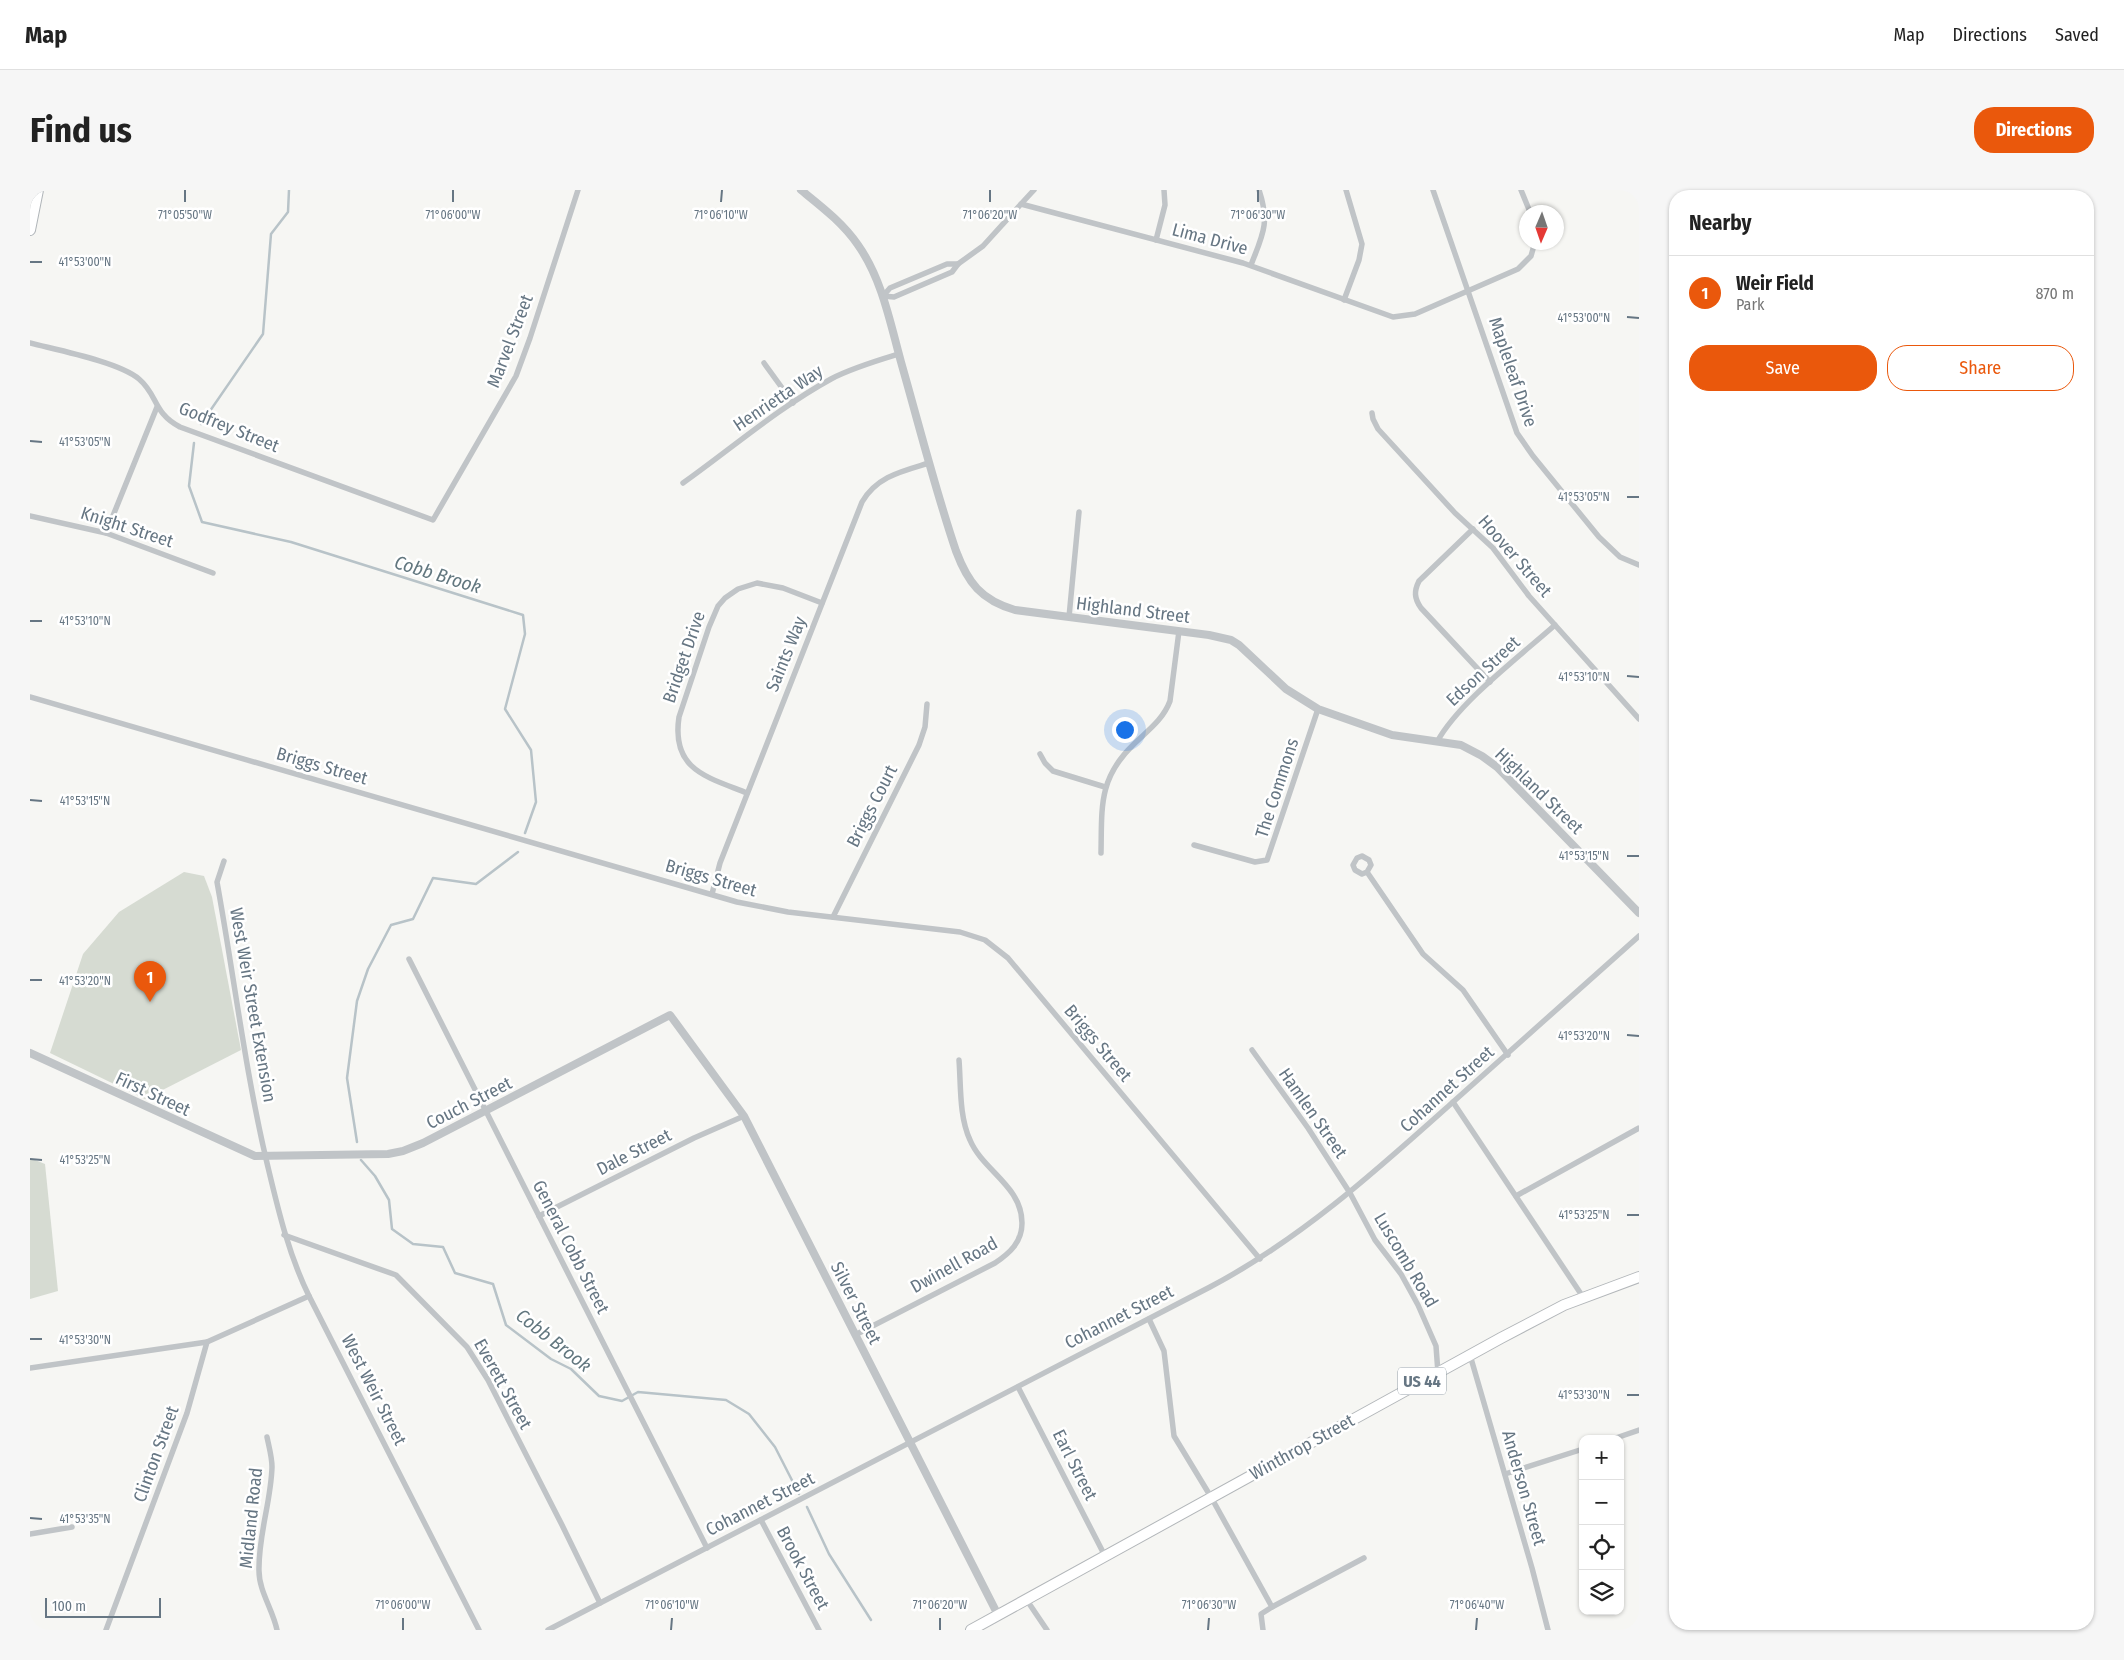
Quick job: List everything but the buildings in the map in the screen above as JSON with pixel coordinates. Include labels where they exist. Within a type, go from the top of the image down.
[{"type":"main road","points":[[30,230],[38,190]]},
{"type":"main road","name":"Winthrop Street","points":[[971,1630],[1438,1372],[1564,1305],[1639,1277]]},
{"type":"street","name":"Marvel Street","points":[[433,520],[516,376],[578,190]]},
{"type":"street","name":"Highland Street","points":[[801,190],[835,217],[854,239],[871,266],[882,296],[956,551],[972,583],[986,598],[1005,607],[1231,640],[1239,645],[1286,689],[1318,709],[1392,735],[1460,745],[1482,756],[1497,767],[1639,913]]},
{"type":"street","points":[[882,296],[894,296],[947,274],[983,246],[1034,190]]},
{"type":"street","points":[[1156,240],[1166,205],[1164,190]]},
{"type":"street","points":[[1251,265],[1265,229],[1264,206],[1259,190]]},
{"type":"street","points":[[1344,300],[1359,260],[1362,244],[1346,190]]},
{"type":"street","name":"Mapleleaf Drive","points":[[1433,190],[1517,433],[1533,456],[1599,537],[1620,558],[1639,565]]},
{"type":"street","points":[[1521,190],[1527,205]]},
{"type":"street","name":"Lima Drive","points":[[1022,204],[1251,265],[1387,316],[1400,318],[1415,314],[1518,269],[1530,256],[1532,250]]},
{"type":"street","points":[[882,296],[890,288],[948,264],[958,264]]},
{"type":"street","name":"Godfrey Street","points":[[30,343],[130,373],[147,387],[156,406],[166,418],[180,427],[433,520]]},
{"type":"street","name":"Henrietta Way","points":[[683,483],[792,402],[832,379],[866,364],[899,354]]},
{"type":"street","points":[[764,363],[792,402]]},
{"type":"street","points":[[106,533],[156,406]]},
{"type":"street","name":"Hoover Street","points":[[1372,413],[1378,429],[1455,513],[1493,548],[1521,586],[1639,719]]},
{"type":"street","name":"Saints Way","points":[[712,894],[720,863],[747,793],[867,493],[889,476],[929,463]]},
{"type":"street","points":[[1069,617],[1079,512]]},
{"type":"street","name":"Knight Street","points":[[30,516],[106,533],[213,573]]},
{"type":"street","points":[[1473,529],[1423,577],[1415,592],[1421,608],[1490,682]]},
{"type":"street","name":"Bridget Drive","points":[[747,793],[700,774],[686,760],[679,745],[679,717],[708,627],[722,602],[738,589],[747,585],[757,583],[771,584],[822,602]]},
{"type":"street","name":"Edson Street","points":[[1437,742],[1446,727],[1490,682],[1555,625]]},
{"type":"street","points":[[1102,853],[1102,800],[1105,787],[1128,750],[1160,720],[1166,710],[1170,701],[1179,631]]},
{"type":"street","name":"Briggs Street","points":[[30,697],[762,908],[960,932],[984,940],[1001,951],[1260,1259]]},
{"type":"street","name":"Briggs Court","points":[[833,917],[919,745],[925,727],[927,704]]},
{"type":"street","name":"The Commons","points":[[1194,845],[1255,862],[1267,860],[1318,709]]},
{"type":"street","points":[[1040,754],[1045,764],[1053,771],[1105,787]]},
{"type":"street","name":"West Weir Street Extension","points":[[224,861],[217,882],[249,1074],[265,1156]]},
{"type":"street","points":[[1367,872],[1423,954],[1463,990],[1508,1055]]},
{"type":"street","name":"Cohannet Street","points":[[548,1630],[1149,1319],[1260,1259],[1350,1193],[1508,1055],[1639,936]]},
{"type":"street","name":"General Cobb Street","points":[[409,959],[707,1548]]},
{"type":"street","name":"Couch Street","points":[[265,1156],[388,1154],[403,1151],[486,1111],[670,1015]]},
{"type":"street","name":"Silver Street","points":[[670,1015],[744,1116],[998,1615]]},
{"type":"street","name":"Hamlen Street","points":[[1252,1050],[1308,1128],[1350,1193]]},
{"type":"street","name":"First Street","points":[[30,1053],[247,1153],[265,1156]]},
{"type":"street","name":"Dwinell Road","points":[[855,1335],[995,1263],[1010,1252],[1020,1238],[1022,1221],[1020,1206],[1014,1195],[979,1156],[969,1138],[963,1116],[958,1060]]},
{"type":"street","points":[[1453,1102],[1583,1297]]},
{"type":"street","name":"Dale Street","points":[[539,1216],[694,1138],[744,1116]]},
{"type":"street","points":[[1516,1196],[1639,1128]]},
{"type":"street","name":"West Weir Street","points":[[265,1156],[284,1235],[293,1262],[479,1630]]},
{"type":"street","name":"Luscomb Road","points":[[1350,1193],[1375,1240],[1401,1274],[1418,1305],[1436,1346],[1438,1372]]},
{"type":"street","name":"Everett Street","points":[[284,1235],[396,1275],[467,1346],[488,1380],[600,1603]]},
{"type":"street","points":[[30,1368],[207,1342],[309,1296]]},
{"type":"street","points":[[1149,1319],[1164,1351],[1174,1436],[1211,1497],[1272,1607]]},
{"type":"street","name":"Clinton Street","points":[[106,1630],[190,1405],[207,1342]]},
{"type":"street","name":"Anderson Street","points":[[1470,1355],[1548,1630]]},
{"type":"street","name":"Earl Street","points":[[1018,1387],[1105,1556]]},
{"type":"street","points":[[1624,1435],[1639,1430]]},
{"type":"street","name":"Midland Road","points":[[267,1437],[272,1473],[259,1571],[260,1581],[277,1630]]},
{"type":"street","points":[[1505,1474],[1579,1449]]},
{"type":"street","name":"Brook Street","points":[[761,1520],[819,1630]]},
{"type":"street","points":[[30,1534],[72,1527]]},
{"type":"street","points":[[1263,1630],[1261,1614],[1364,1558]]},
{"type":"street","points":[[1026,1599],[1047,1630]]},
{"type":"shaded area","points":[[184,872],[204,876],[212,897],[241,1050],[145,1099],[50,1053],[83,954],[119,912]]},
{"type":"shaded area","points":[[30,1158],[45,1164],[58,1291],[30,1299]]},
{"type":"waterway","name":"Cobb Brook","points":[[201,424],[263,334],[271,234],[288,212],[289,190]]},
{"type":"waterway","name":"Cobb Brook","points":[[194,443],[189,486],[202,522],[291,542],[523,615],[525,634],[505,709],[531,750],[536,802],[525,833]]},
{"type":"waterway","name":"Cobb Brook","points":[[357,1142],[347,1078],[357,1001],[368,969],[391,925],[413,919],[433,878],[476,884],[518,852]]},
{"type":"waterway","name":"Cobb Brook","points":[[361,1160],[375,1176],[389,1200],[392,1229],[413,1244],[443,1247],[455,1273],[493,1284],[506,1325],[551,1359],[571,1369],[599,1396],[622,1401],[638,1392],[726,1400],[749,1414],[775,1447],[799,1494]]},
{"type":"waterway","name":"Cobb Brook","points":[[807,1507],[829,1554],[871,1620]]},
{"type":"place","name":"Weir Field","points":[[150,1002]]}]
